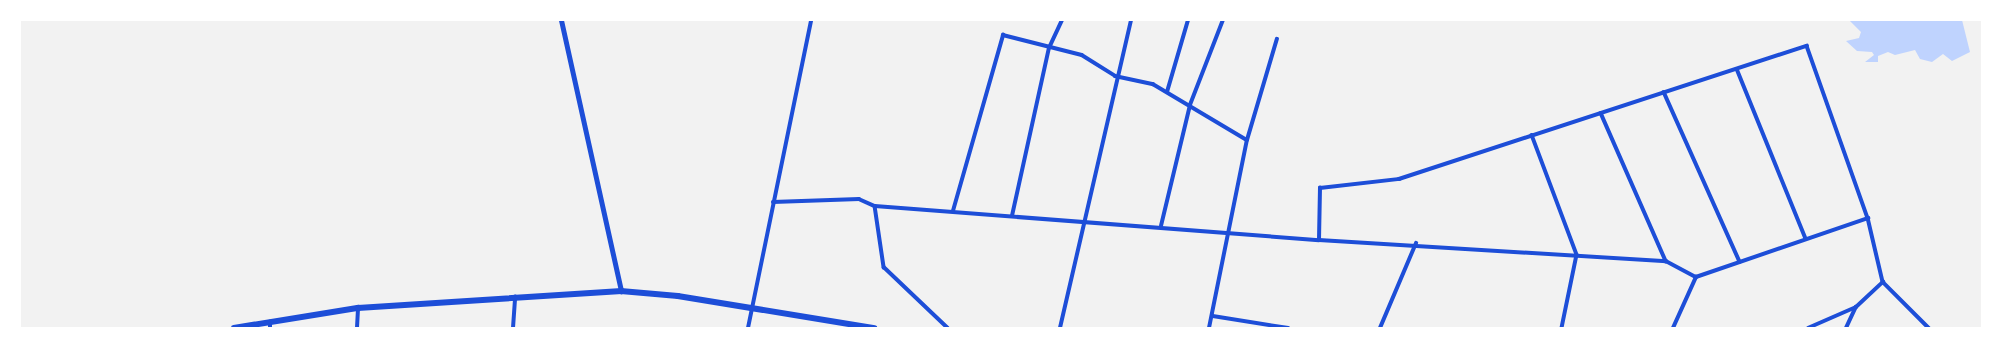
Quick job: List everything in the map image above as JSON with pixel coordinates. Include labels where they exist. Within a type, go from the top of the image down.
[{"type":"highway","points":[[234,328],[270,325],[358,308],[515,296],[621,291],[874,328]]},
{"type":"main road","points":[[561,20],[621,291]]},
{"type":"street","points":[[748,328],[750,309],[811,20]]},
{"type":"street","points":[[1012,216],[1049,48],[1062,20]]},
{"type":"street","points":[[1060,328],[1115,76],[1131,20]]},
{"type":"street","points":[[1167,92],[1188,20]]},
{"type":"street","points":[[1161,226],[1190,105],[1223,20]]},
{"type":"street","points":[[953,212],[1002,35],[1082,56],[1115,76],[1153,84],[1247,140]]},
{"type":"street","points":[[1209,328],[1213,316],[1247,140],[1277,39]]},
{"type":"street","points":[[1319,240],[1320,188],[1399,179],[1808,46],[1868,218],[1883,282],[1929,328]]},
{"type":"street","points":[[1737,69],[1806,239]]},
{"type":"street","points":[[1664,92],[1740,262]]},
{"type":"street","points":[[1601,113],[1666,261]]},
{"type":"street","points":[[1532,135],[1577,255],[1562,328]]},
{"type":"street","points":[[773,202],[859,199],[875,206],[953,212],[1230,231],[1319,240],[1416,244],[1666,261],[1696,278]]},
{"type":"street","points":[[875,206],[884,267],[948,328]]},
{"type":"street","points":[[1674,328],[1696,278],[1868,218]]},
{"type":"street","points":[[1380,328],[1416,244]]},
{"type":"street","points":[[1808,328],[1856,307],[1883,282]]},
{"type":"street","points":[[513,328],[515,296]]},
{"type":"street","points":[[1846,328],[1856,307]]},
{"type":"street","points":[[357,328],[358,308]]},
{"type":"street","points":[[1213,316],[1288,328]]},
{"type":"street","points":[[1921,328],[1924,322]]},
{"type":"water","points":[[1849,20],[1962,20],[1970,52],[1952,61],[1943,54],[1932,62],[1920,59],[1915,50],[1895,55],[1888,52],[1878,56],[1878,62],[1865,62],[1874,55],[1872,52],[1857,51],[1846,41],[1859,38],[1861,32]]}]
